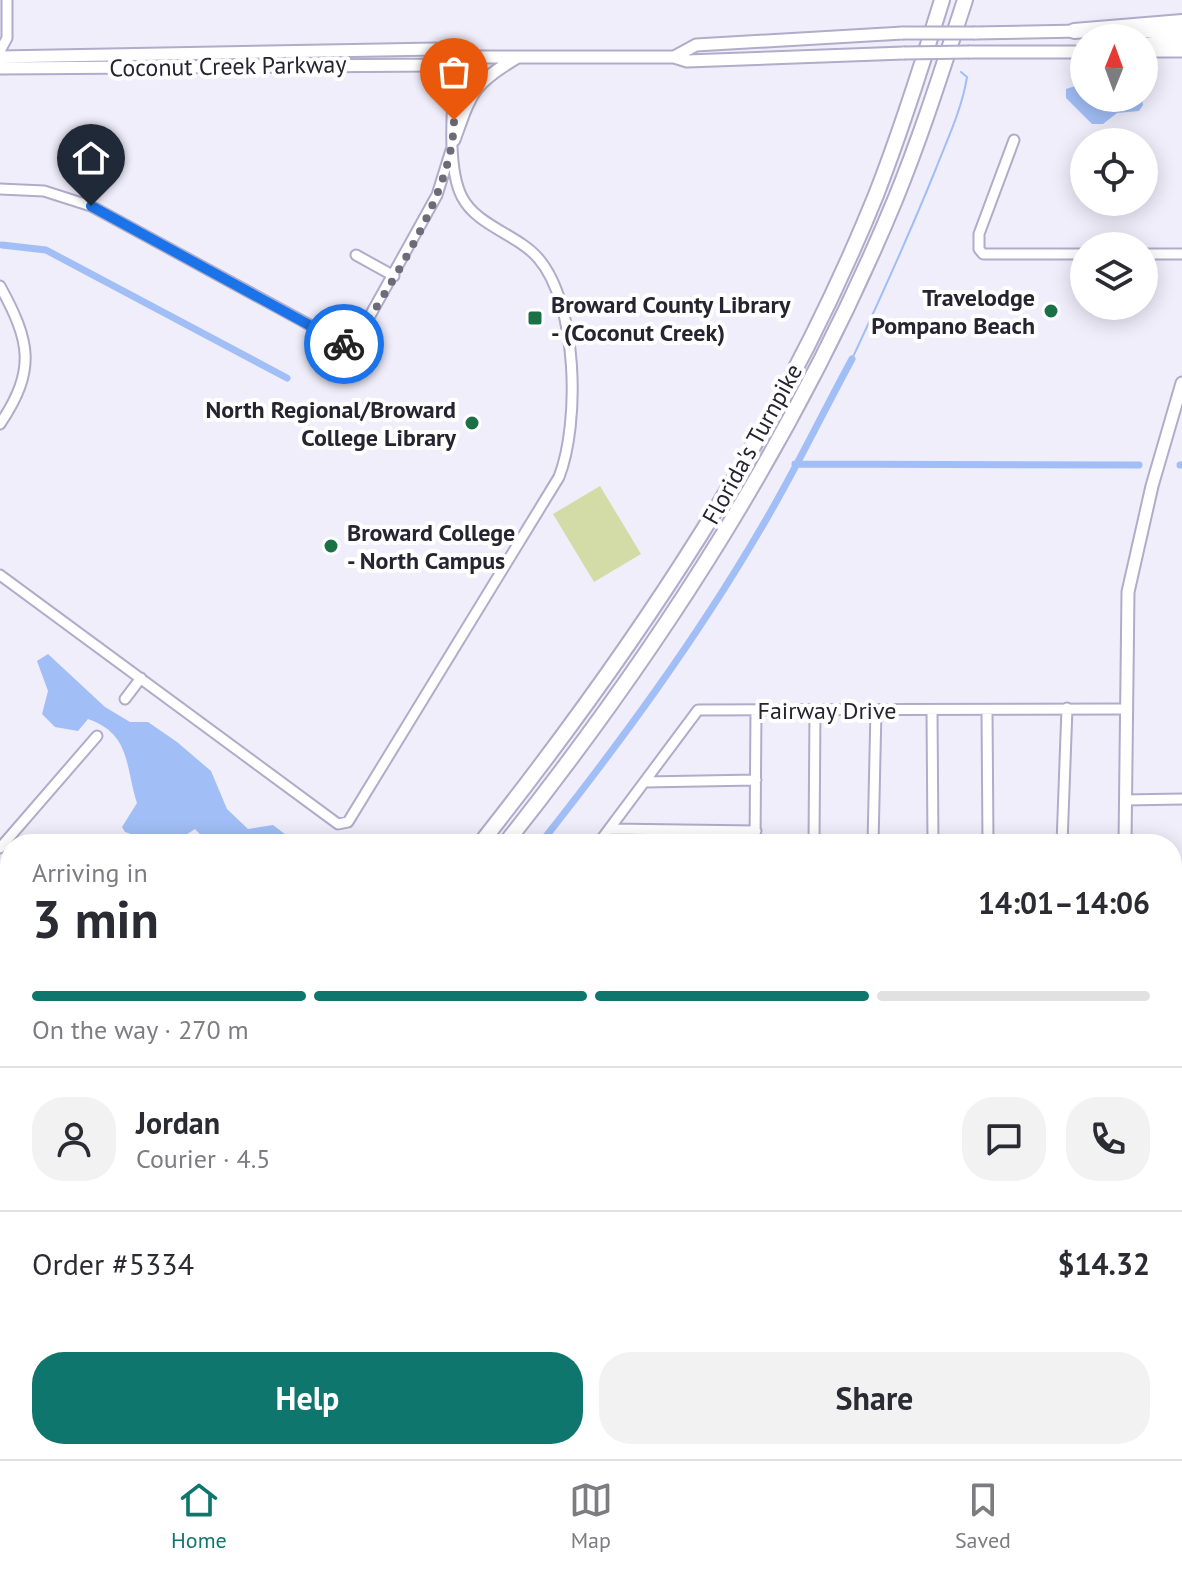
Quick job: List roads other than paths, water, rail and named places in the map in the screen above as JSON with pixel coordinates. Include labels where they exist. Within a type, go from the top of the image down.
[{"type":"highway","name":"Florida's Turnpike","points":[[488,834],[627,650],[702,536],[762,431],[821,316],[876,195],[942,0]]},
{"type":"highway","name":"Florida's Turnpike","points":[[513,834],[647,656],[720,544],[778,440],[839,323],[895,199],[965,0]]},
{"type":"highway","points":[[1158,24],[1182,22]]},
{"type":"main road","name":"Coconut Creek Parkway","points":[[674,57],[696,45],[903,33],[1070,31]]},
{"type":"main road","name":"Coconut Creek Parkway","points":[[1158,32],[1182,32]]},
{"type":"main road","points":[[1158,43],[1182,40]]},
{"type":"main road","name":"Coconut Creek Parkway","points":[[0,57],[436,49],[455,57],[674,57],[687,61],[904,53],[1070,52]]},
{"type":"main road","points":[[1158,51],[1182,51]]},
{"type":"main road","points":[[198,66],[211,60],[281,59],[294,53]]},
{"type":"main road","name":"Coconut Creek Parkway","points":[[0,68],[438,65],[455,57]]},
{"type":"main road","points":[[454,140],[474,88],[481,80],[517,58]]},
{"type":"main road","points":[[1125,834],[1124,709],[1128,592],[1152,486],[1182,383]]},
{"type":"street","points":[[0,51],[7,38],[7,0]]},
{"type":"street","points":[[0,575],[338,824],[348,822],[559,477],[568,454],[569,330],[565,308],[538,258],[471,211],[456,182],[455,57]]},
{"type":"street","points":[[0,189],[44,191],[91,206],[352,348],[437,195],[454,140]]},
{"type":"street","points":[[1014,140],[979,234],[979,249],[983,254],[1070,254]]},
{"type":"street","points":[[437,195],[445,186],[456,182]]},
{"type":"street","points":[[1158,254],[1182,254]]},
{"type":"street","points":[[356,255],[394,276]]},
{"type":"street","points":[[0,286],[21,325],[26,366],[23,387],[0,424]]},
{"type":"street","points":[[125,699],[141,678]]},
{"type":"street","points":[[1062,834],[1067,708]]},
{"type":"street","name":"Fairway Drive","points":[[605,834],[698,710],[1124,709]]},
{"type":"street","points":[[756,710],[756,834]]},
{"type":"street","points":[[814,834],[815,710]]},
{"type":"street","points":[[873,834],[876,710]]},
{"type":"street","points":[[932,710],[933,834]]},
{"type":"street","points":[[987,710],[988,834]]},
{"type":"street","points":[[12,834],[97,736]]},
{"type":"street","points":[[645,782],[756,780]]},
{"type":"street","points":[[1125,800],[1182,799]]},
{"type":"street","points":[[609,829],[756,831]]},
{"type":"water","points":[[1070,88],[1070,102],[1066,98],[1066,89]]},
{"type":"water","points":[[1080,112],[1128,112],[1117,113],[1103,124],[1092,124]]},
{"type":"water","points":[[48,654],[105,707],[130,722],[148,722],[177,742],[211,771],[227,809],[248,829],[273,825],[285,834],[200,834],[195,829],[186,834],[125,832],[122,827],[137,803],[119,742],[102,725],[88,719],[78,731],[55,727],[42,714],[48,691],[37,661]]},
{"type":"waterway","points":[[852,359],[954,124],[967,77],[961,72]]},
{"type":"waterway","points":[[2,245],[46,250],[287,378]]},
{"type":"waterway","points":[[548,834],[627,730],[709,612],[772,509],[852,359]]},
{"type":"waterway","points":[[795,464],[1139,465]]},
{"type":"place","name":"Travelodge Pompano Beach","points":[[1051,311]]},
{"type":"place","name":"Broward County Library - (Coconut Creek)","points":[[535,318]]},
{"type":"place","name":"North Regional/Broward College Library","points":[[472,423]]},
{"type":"place","name":"Broward College - North Campus","points":[[331,546]]}]
